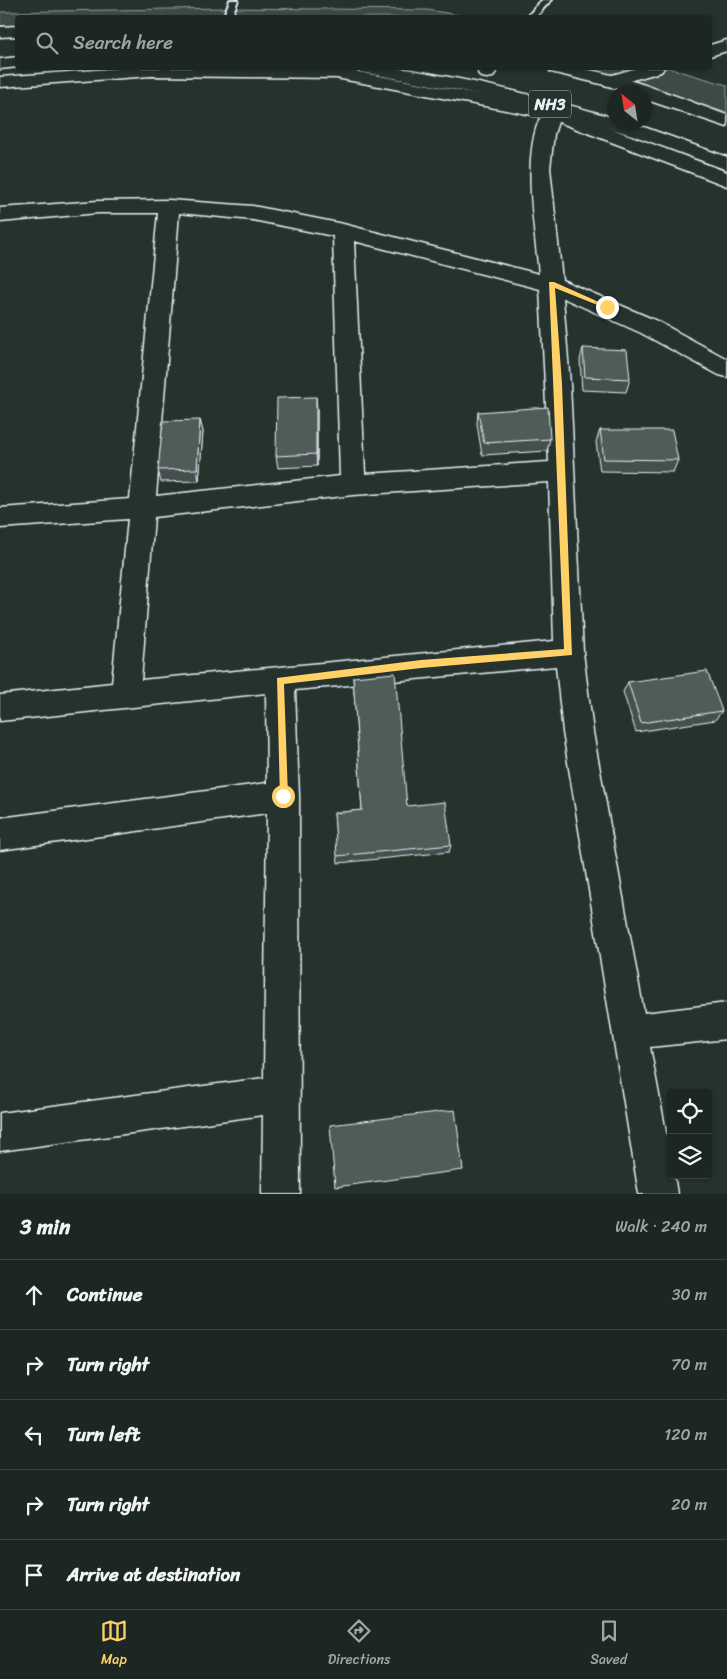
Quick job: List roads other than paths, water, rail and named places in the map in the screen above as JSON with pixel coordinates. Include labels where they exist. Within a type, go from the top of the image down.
[{"type":"main road","points":[[0,32],[15,31]]},
{"type":"main road","points":[[712,50],[727,45]]},
{"type":"main road","points":[[0,50],[15,49]]},
{"type":"main road","points":[[0,64],[15,62]]},
{"type":"main road","name":"NH3","points":[[379,70],[430,78],[544,102],[661,138],[727,164]]},
{"type":"main road","name":"NH3","points":[[488,70],[607,104]]},
{"type":"main road","points":[[565,70],[611,81],[727,121]]},
{"type":"main road","points":[[611,81],[648,70]]},
{"type":"main road","points":[[0,82],[151,71],[336,73],[552,113],[698,167],[727,180]]},
{"type":"main road","points":[[552,113],[544,134],[540,168],[558,384],[560,471],[569,652],[578,732],[658,1194]]},
{"type":"main road","points":[[652,119],[727,145]]},
{"type":"main road","points":[[0,215],[98,206],[169,206],[253,213],[344,231],[551,284],[650,327],[727,369]]},
{"type":"main road","points":[[125,696],[169,206]]},
{"type":"main road","points":[[344,231],[352,485]]},
{"type":"main road","points":[[0,518],[143,508],[352,485],[560,471]]},
{"type":"main road","points":[[0,708],[280,681],[421,664],[569,652]]},
{"type":"main road","points":[[280,681],[283,796],[280,1094],[281,1194]]},
{"type":"main road","points":[[0,834],[283,796]]},
{"type":"main road","points":[[630,1032],[727,1021]]},
{"type":"main road","points":[[0,1132],[280,1094]]},
{"type":"lane","points":[[228,15],[234,0]]},
{"type":"lane","points":[[533,15],[547,0]]}]
